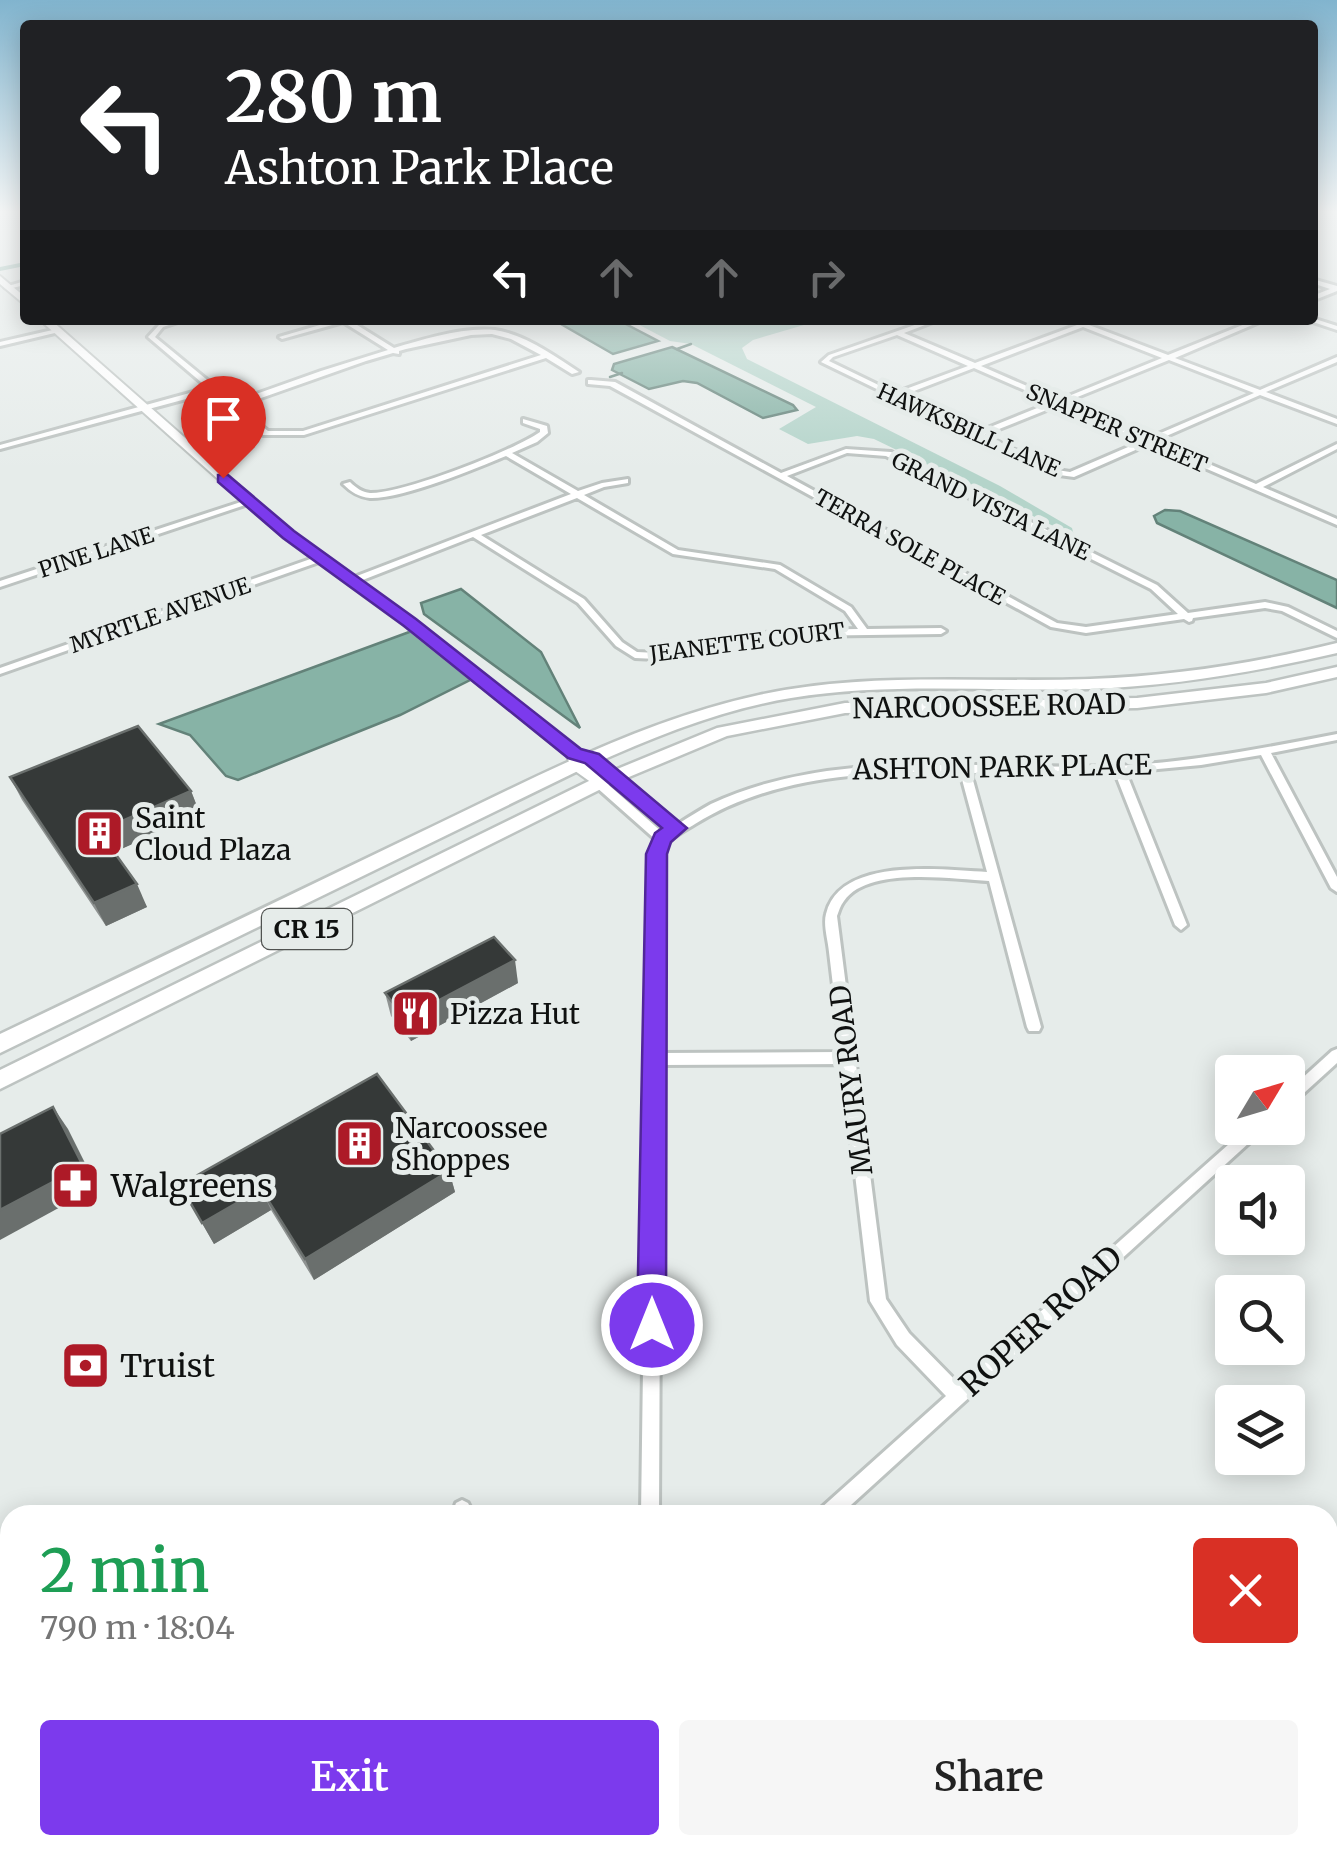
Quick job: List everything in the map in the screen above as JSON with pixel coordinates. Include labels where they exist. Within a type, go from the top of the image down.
[{"type":"main road","name":"NARCOOSSEE ROAD","points":[[0,1044],[581,759],[708,712],[819,689],[890,683],[1126,682],[1250,667],[1337,648]]},
{"type":"main road","name":"NARCOOSSEE ROAD","points":[[0,1080],[606,780],[724,732],[845,708],[1137,703],[1266,688],[1337,672]]},
{"type":"main road","points":[[223,970],[236,948],[378,880],[387,857]]},
{"type":"street","points":[[52,325],[250,502],[606,780],[676,828]]},
{"type":"street","points":[[164,325],[151,337],[266,433],[304,432],[545,356]]},
{"type":"street","points":[[282,338],[327,325]]},
{"type":"street","points":[[352,325],[397,353]]},
{"type":"street","points":[[480,325],[483,331]]},
{"type":"street","points":[[898,333],[921,325]]},
{"type":"street","points":[[894,396],[1083,325],[1337,422]]},
{"type":"street","points":[[978,435],[1249,325]]},
{"type":"street","points":[[0,344],[57,330]]},
{"type":"street","points":[[233,406],[397,353],[483,331],[507,336],[575,372]]},
{"type":"street","name":"HAWKSBILL LANE","points":[[898,333],[826,359],[829,366],[1071,476],[1337,359]]},
{"type":"street","name":"SNAPPER STREET","points":[[898,333],[1337,522]]},
{"type":"street","name":"TERRA SOLE PLACE","points":[[591,382],[612,384],[1054,625],[1086,630],[1275,607],[1337,634]]},
{"type":"street","points":[[0,446],[210,387]]},
{"type":"street","points":[[347,484],[358,494],[388,494],[532,444],[544,433],[526,421]]},
{"type":"street","points":[[1256,487],[1336,447]]},
{"type":"street","name":"GRAND VISTA LANE","points":[[779,476],[854,450],[888,454],[1154,587],[1188,618]]},
{"type":"street","points":[[506,453],[573,496],[676,552],[778,567],[848,610],[863,630]]},
{"type":"street","points":[[352,581],[573,496],[625,481]]},
{"type":"street","name":"PINE LANE","points":[[0,584],[250,502]]},
{"type":"street","name":"JEANETTE COURT","points":[[474,534],[581,600],[619,644],[636,655],[657,656],[731,639],[863,630],[942,631]]},
{"type":"street","name":"MYRTLE AVENUE","points":[[0,671],[320,558]]},
{"type":"street","name":"TERRA SOLE PLACE","points":[[1248,608],[1264,598],[1277,598],[1337,627]]},
{"type":"street","name":"TERRA SOLE PLACE","points":[[1306,621],[1337,648]]},
{"type":"street","name":"ASHTON PARK PLACE","points":[[662,838],[747,793],[807,775],[880,769],[1120,769],[1264,752],[1337,737]]},
{"type":"street","points":[[1264,752],[1337,888]]},
{"type":"street","points":[[1120,769],[1182,926]]},
{"type":"street","points":[[965,770],[1034,1027]]},
{"type":"street","points":[[606,780],[662,838],[656,854],[650,1505]]},
{"type":"street","name":"MAURY ROAD","points":[[958,1396],[903,1340],[878,1301],[831,916],[838,896],[860,880],[876,876],[992,876]]},
{"type":"street","points":[[1305,1084],[1337,1055]]},
{"type":"street","points":[[654,1059],[850,1058]]},
{"type":"street","name":"ROPER ROAD","points":[[837,1505],[1237,1145]]},
{"type":"shaded area","points":[[563,325],[628,325],[658,341],[613,354]]},
{"type":"shaded area","points":[[640,325],[804,325],[753,340],[742,348],[747,359],[1000,486],[1072,528],[1074,536],[874,439],[857,436],[808,444],[779,429],[816,407],[691,344],[670,341]]},
{"type":"shaded area","points":[[672,347],[797,410],[763,418],[697,383],[683,381],[649,389],[612,370],[614,364]]},
{"type":"shaded area","points":[[1165,510],[1180,511],[1337,580],[1337,608],[1157,523],[1154,516]]},
{"type":"shaded area","points":[[461,589],[541,652],[580,728],[424,614],[421,603]]},
{"type":"shaded area","points":[[412,631],[474,678],[400,715],[238,780],[226,776],[190,735],[159,724]]},
{"type":"building","name":"Saint Cloud Plaza","points":[[138,726],[191,791],[99,831],[137,884],[94,903],[10,777]]},
{"type":"building","points":[[494,937],[515,960],[405,1018],[385,993]]},
{"type":"building","name":"Narcoossee Shoppes","points":[[377,1074],[449,1171],[305,1259],[261,1189],[202,1223],[180,1185]]},
{"type":"building","points":[[53,1107],[83,1166],[0,1210],[0,1134]]},
{"type":"waterway","points":[[677,349],[691,344]]},
{"type":"waterway","points":[[610,377],[622,373]]},
{"type":"place","name":"Saint Cloud Plaza","points":[[100,834]]},
{"type":"place","name":"Pizza Hut","points":[[415,1014]]},
{"type":"place","name":"Narcoossee Shoppes","points":[[360,1144]]},
{"type":"place","name":"Walgreens","points":[[76,1186]]},
{"type":"place","name":"Truist","points":[[85,1366]]},
{"type":"route","points":[[223,478],[288,535],[488,682],[574,754],[592,758],[676,828],[662,838],[656,854],[652,1325]]}]
